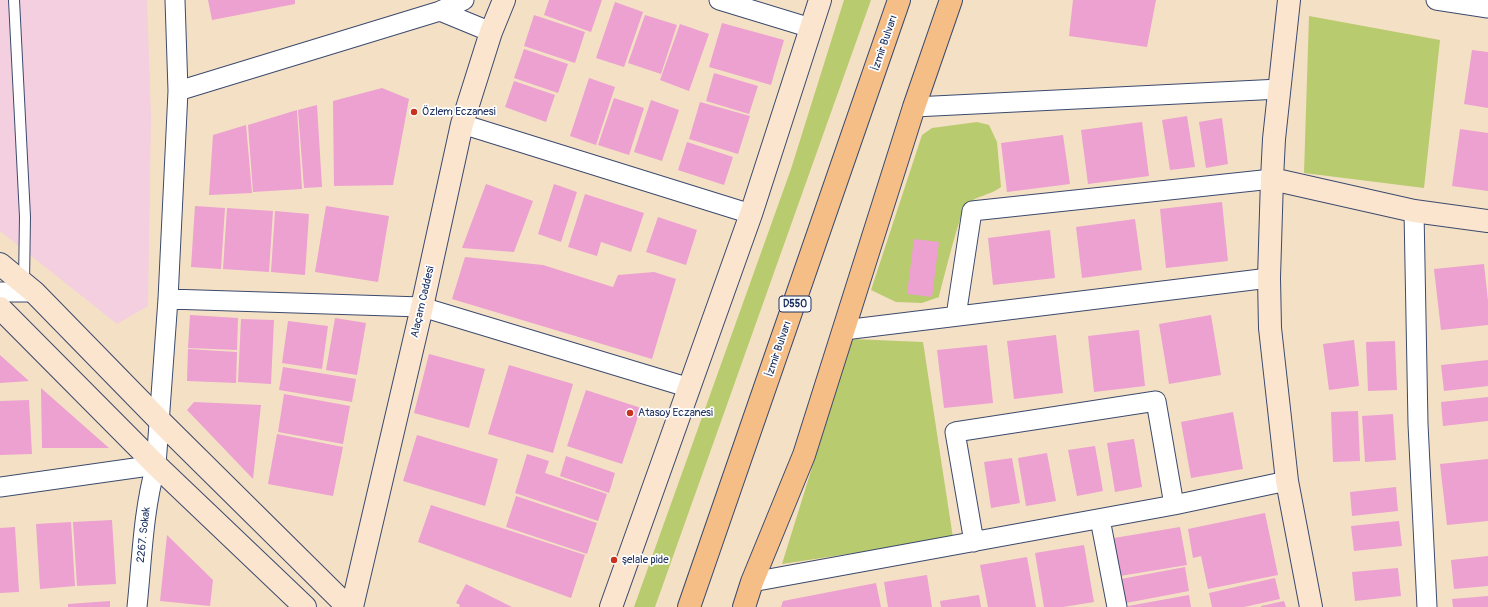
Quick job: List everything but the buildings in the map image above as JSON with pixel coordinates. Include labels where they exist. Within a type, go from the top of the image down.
[{"type":"highway","name":"İzmir Bulvarı","points":[[689,607],[899,0]]},
{"type":"highway","points":[[744,607],[752,582],[804,455],[914,107],[951,0]]},
{"type":"street","name":"2267. Sokak","points":[[137,607],[147,508],[150,487],[156,465],[168,299],[178,91],[175,0]]},
{"type":"street","points":[[178,91],[438,5],[464,0]]},
{"type":"street","name":"Alaçam Caddesi","points":[[352,607],[422,307],[462,124],[491,32],[504,0]]},
{"type":"street","points":[[719,0],[812,28]]},
{"type":"street","points":[[611,607],[751,214],[820,0]]},
{"type":"street","points":[[1290,0],[1274,139],[1269,278],[1270,328],[1287,481],[1310,607]]},
{"type":"street","points":[[1436,0],[1483,5]]},
{"type":"street","points":[[438,5],[491,32]]},
{"type":"street","points":[[914,107],[1280,89]]},
{"type":"street","points":[[462,124],[751,214]]},
{"type":"street","points":[[956,316],[972,212],[1272,179],[1414,211],[1488,221]]},
{"type":"street","points":[[1414,211],[1418,424],[1427,607]]},
{"type":"street","points":[[0,264],[29,288],[159,420],[348,607]]},
{"type":"street","points":[[844,330],[1269,278]]},
{"type":"street","points":[[0,292],[29,288]]},
{"type":"street","points":[[168,299],[422,307],[690,388]]},
{"type":"street","points":[[0,308],[156,465],[305,607]]},
{"type":"street","points":[[974,542],[955,432],[1156,401],[1174,505]]},
{"type":"street","points":[[0,487],[156,465]]},
{"type":"street","points":[[752,582],[1100,519],[1287,481]]},
{"type":"street","points":[[1100,519],[1117,607]]},
{"type":"lane","points":[[14,0],[29,288]]},
{"type":"shaded area","points":[[0,0],[147,0],[151,117],[148,306],[117,324],[0,231]]},
{"type":"green space","points":[[844,0],[871,0],[655,607],[634,607],[791,169]]},
{"type":"green space","points":[[1309,16],[1440,40],[1424,188],[1304,173]]},
{"type":"green space","points":[[977,122],[989,125],[997,142],[1001,187],[974,199],[966,205],[956,233],[939,297],[922,303],[896,302],[871,290],[922,135],[932,128]]},
{"type":"green space","points":[[852,339],[923,342],[953,538],[782,564]]},
{"type":"place","name":"Özlem Eczanesi","points":[[414,112]]},
{"type":"place","name":"Atasoy Eczanesi","points":[[630,413]]},
{"type":"place","name":"şelale pide","points":[[614,560]]}]
